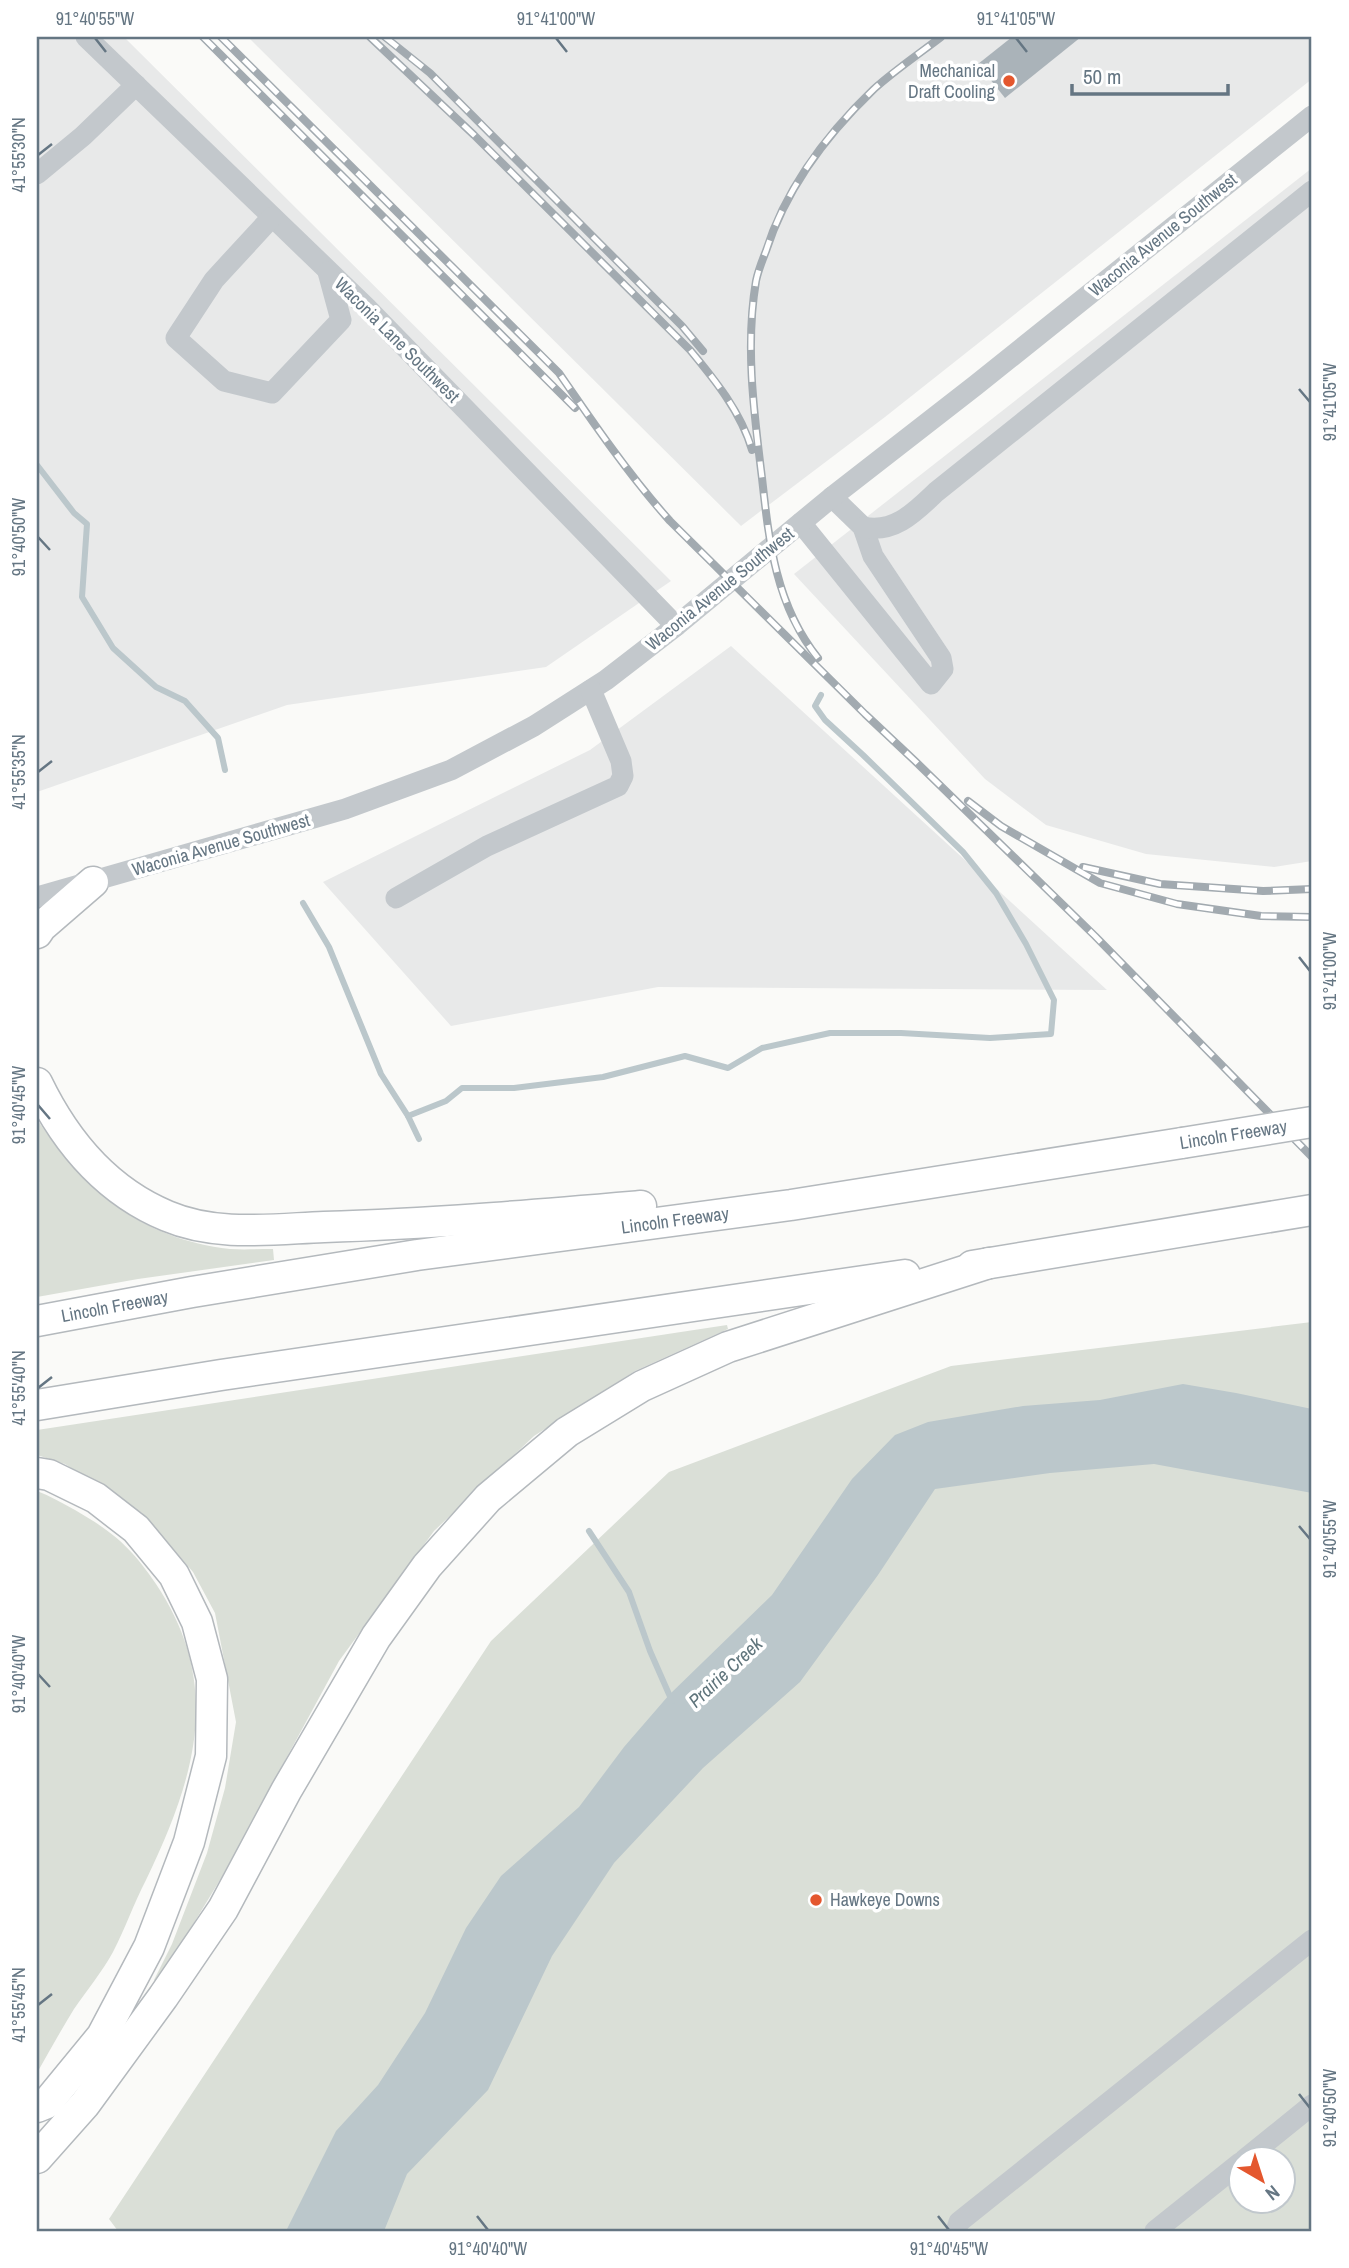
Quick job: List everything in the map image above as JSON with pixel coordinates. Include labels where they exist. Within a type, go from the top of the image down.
[{"type":"highway","points":[[37,933],[93,882]]},
{"type":"highway","points":[[37,1083],[69,1138],[108,1181],[146,1206],[170,1217],[216,1229],[393,1225],[734,1198],[791,1205]]},
{"type":"highway","name":"Lincoln Freeway","points":[[37,1321],[206,1289],[417,1255],[791,1205],[1312,1122]]},
{"type":"highway","points":[[37,1405],[343,1356],[989,1263],[1312,1210]]},
{"type":"highway","points":[[37,2158],[85,2104],[223,1909],[286,1791],[376,1637],[427,1566],[488,1498],[567,1432],[642,1386],[728,1347],[989,1263]]},
{"type":"highway","points":[[37,1473],[49,1475],[96,1498],[136,1529],[174,1575],[197,1622],[212,1679],[211,1756],[189,1843],[149,1947],[102,2036],[40,2111]]},
{"type":"street","name":"Waconia Lane Southwest","points":[[86,37],[327,270],[676,626]]},
{"type":"street","points":[[37,174],[83,136],[135,85]]},
{"type":"street","name":"Waconia Avenue Southwest","points":[[37,897],[345,809],[451,771],[534,726],[591,690],[676,626],[832,496],[987,376],[1312,116]]},
{"type":"street","points":[[863,527],[875,530],[908,519],[947,483],[1312,191]]},
{"type":"street","points":[[272,217],[214,280],[176,338],[224,381],[272,393],[341,320],[327,270]]},
{"type":"street","points":[[801,523],[931,684],[943,670],[941,658],[873,556],[863,527],[832,496]]},
{"type":"street","points":[[396,898],[487,846],[618,786],[623,776],[621,761],[591,690]]},
{"type":"street","points":[[957,2231],[959,2222],[1312,1940]]},
{"type":"street","points":[[1261,2146],[1312,2105]]},
{"type":"street","points":[[1154,2231],[1226,2174]]},
{"type":"shaded area","points":[[37,37],[124,37],[671,581],[546,667],[287,705],[37,792]]},
{"type":"shaded area","points":[[248,37],[1312,37],[1312,79],[885,417],[741,526]]},
{"type":"shaded area","points":[[1312,168],[1312,861],[1274,867],[1146,854],[1046,825],[985,779],[794,574]]},
{"type":"shaded area","points":[[731,646],[1107,990],[658,987],[451,1026],[323,882],[590,750]]},
{"type":"shaded area","points":[[37,1119],[55,1145],[96,1189],[143,1222],[169,1235],[198,1243],[230,1249],[273,1249],[274,1260],[138,1279],[37,1297]]},
{"type":"shaded area","name":"Hawkeye Downs","points":[[1312,1322],[1312,2231],[118,2231],[109,2219],[491,1641],[669,1472],[951,1366]]},
{"type":"shaded area","points":[[727,1325],[728,1329],[635,1371],[534,1436],[434,1531],[339,1661],[223,1875],[158,1982],[154,1980],[172,1944],[207,1853],[225,1788],[236,1722],[215,1613],[193,1572],[142,1513],[65,1464],[37,1455],[37,1430]]},
{"type":"shaded area","points":[[37,1491],[75,1510],[111,1533],[147,1571],[177,1622],[190,1659],[196,1696],[195,1732],[189,1768],[163,1842],[113,1952],[74,2009],[37,2073]]},
{"type":"water","name":"Prairie Creek","points":[[1183,1384],[1312,1409],[1312,1493],[1154,1464],[1050,1473],[935,1489],[878,1575],[800,1682],[703,1768],[614,1863],[552,1956],[488,2090],[407,2174],[384,2231],[286,2231],[336,2131],[378,2085],[425,2013],[466,1928],[501,1876],[579,1807],[624,1747],[669,1695],[772,1595],[852,1479],[895,1435],[928,1422],[1023,1406],[1100,1400]]},
{"type":"building","name":"Mechanical Draft Cooling","points":[[1012,37],[1081,37],[1005,98],[978,64]]},
{"type":"waterway","points":[[37,465],[74,513],[87,524],[82,597],[113,648],[156,687],[185,701],[218,738],[225,770]]},
{"type":"waterway","points":[[408,1116],[446,1101],[462,1088],[514,1088],[603,1077],[685,1056],[728,1068],[762,1048],[830,1033],[901,1033],[990,1038],[1051,1034],[1054,1000],[996,893],[963,852],[825,720],[815,706],[821,695]]},
{"type":"waterway","points":[[303,903],[329,947],[381,1074],[408,1116],[419,1139]]},
{"type":"waterway","points":[[589,1531],[629,1592],[650,1651],[672,1701]]},
{"type":"railway","points":[[203,37],[575,408]]},
{"type":"railway","points":[[221,37],[559,373],[626,467],[670,521],[1095,936],[1312,1157]]},
{"type":"railway","points":[[370,37],[474,135],[690,350],[734,410],[752,450]]},
{"type":"railway","points":[[385,37],[430,73],[682,326],[703,351]]},
{"type":"railway","points":[[818,658],[804,638],[784,595],[768,526],[752,380],[751,330],[756,281],[774,228],[796,184],[824,144],[874,89],[941,37]]},
{"type":"railway","points":[[968,801],[1001,826],[1100,883],[1177,904],[1261,916],[1312,917]]},
{"type":"railway","points":[[1083,867],[1160,884],[1263,891],[1312,889]]},
{"type":"place","name":"Mechanical Draft Cooling","points":[[1009,81]]},
{"type":"place","name":"Hawkeye Downs","points":[[816,1900]]}]
